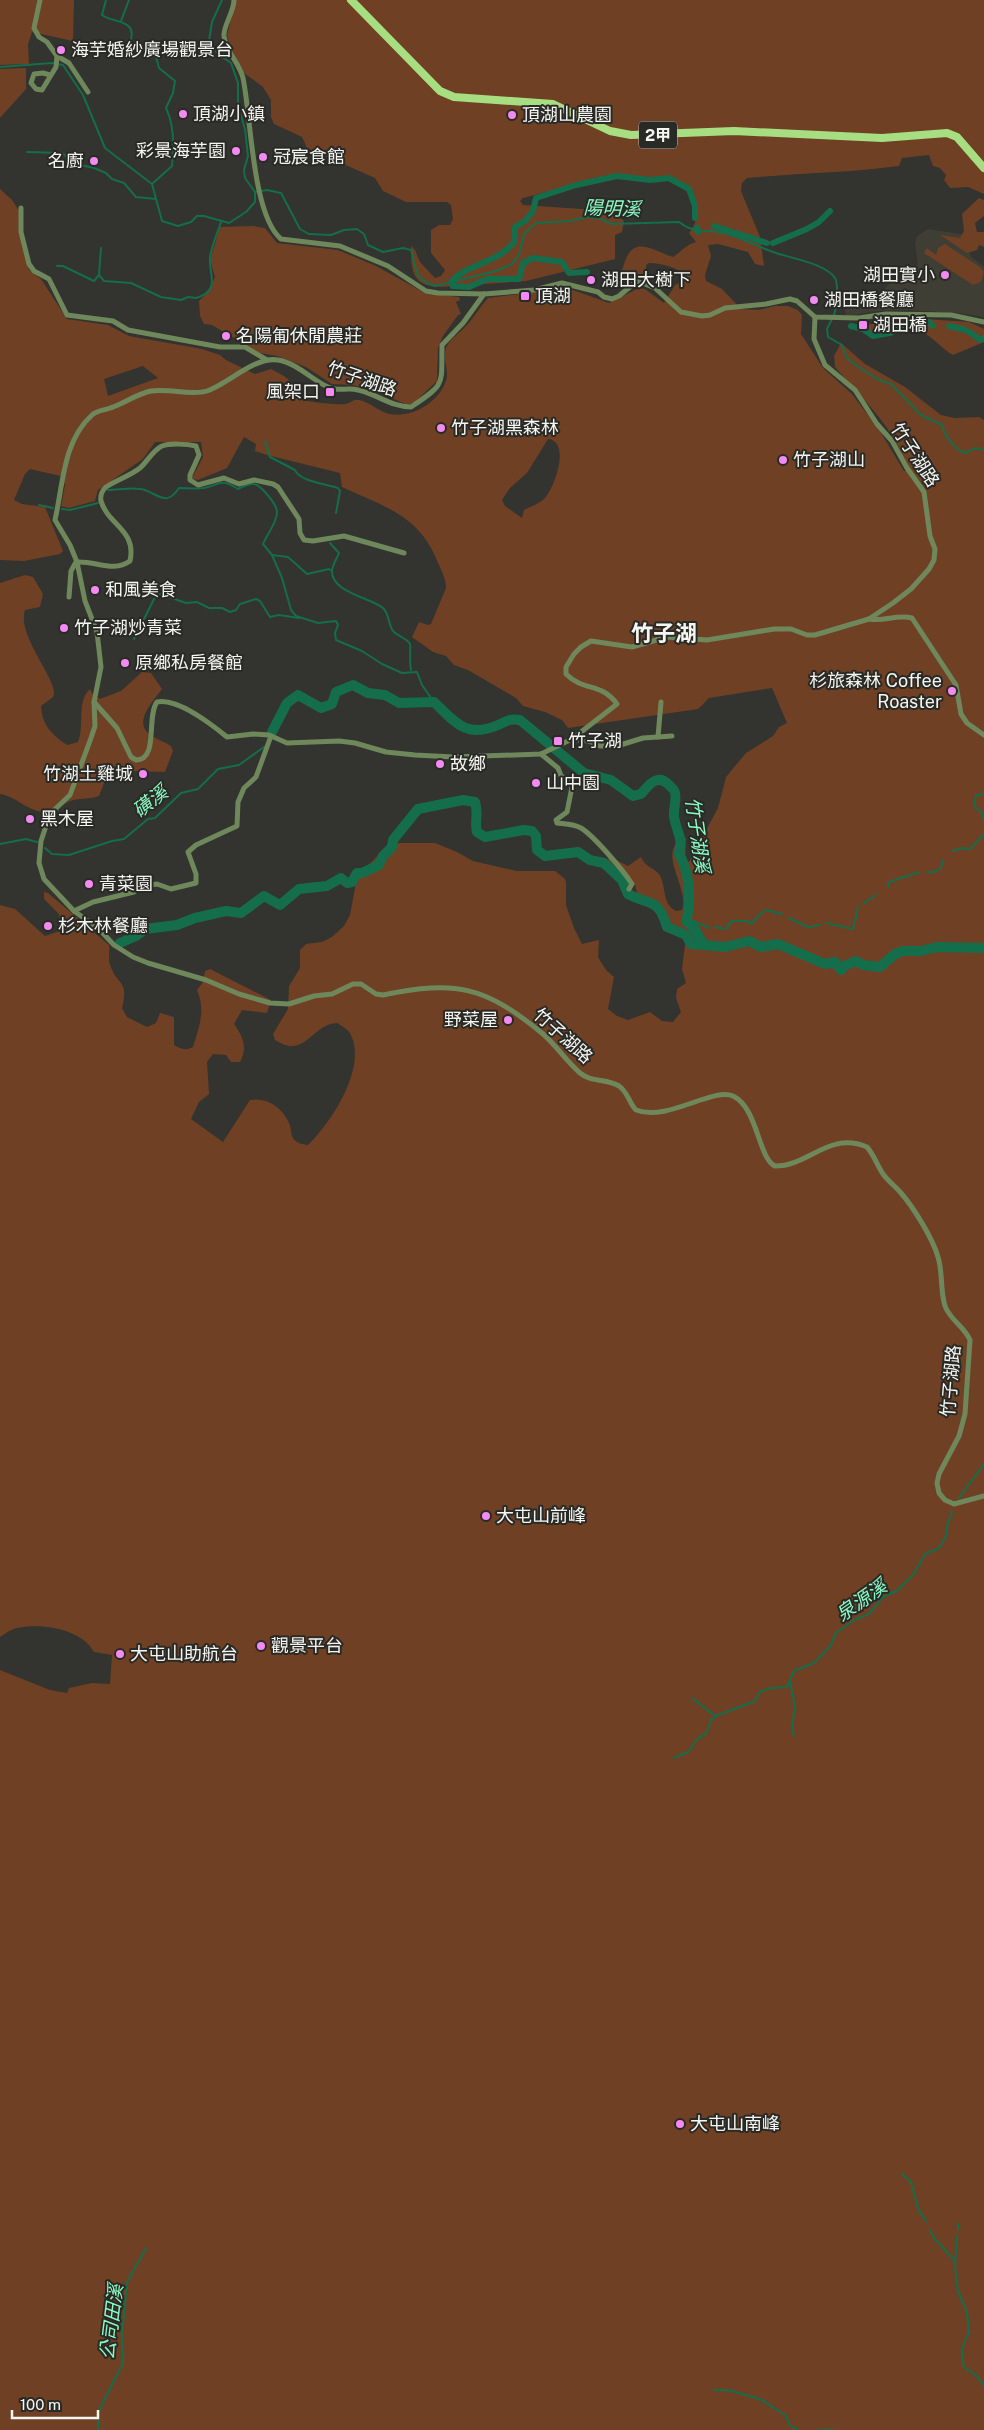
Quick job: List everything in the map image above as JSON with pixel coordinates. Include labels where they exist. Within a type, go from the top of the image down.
[{"type":"main road","name":"2甲","points":[[351,0],[440,90],[454,97],[553,104],[610,131],[631,135],[734,131],[882,138],[948,133],[957,137],[984,168]]},
{"type":"street","points":[[40,0],[34,28],[39,37],[47,42],[57,58],[69,63],[88,92]]},
{"type":"street","points":[[234,0],[231,18],[224,33],[226,45],[242,76],[260,192],[268,221],[275,234],[281,239],[340,246],[388,266],[426,291],[484,294],[534,290],[562,283],[598,292],[604,297],[612,299],[619,296],[638,281],[655,288],[681,312],[692,314],[710,315],[725,308],[766,304],[790,298],[797,301],[815,317],[846,319],[886,314],[951,315],[984,322]]},
{"type":"street","points":[[50,75],[56,66],[57,58]]},
{"type":"street","points":[[21,208],[21,232],[30,264],[34,271],[49,279],[67,316],[113,321],[128,330],[220,347],[245,347],[267,360]]},
{"type":"street","name":"竹子湖路","points":[[484,294],[463,323],[442,345],[443,379],[440,385],[411,407],[399,407],[356,389],[342,391],[328,387],[305,372],[279,360],[267,360],[252,368],[243,369],[217,388],[202,393],[153,391],[141,394],[113,408],[93,414],[75,437],[66,459],[55,520],[70,545],[77,562],[84,601],[97,632],[101,667],[94,702],[95,726],[70,795],[48,818],[40,846],[39,863],[44,878],[74,911],[99,929],[114,945],[133,957],[206,980],[239,994],[270,1003],[289,1004],[314,996],[332,994],[353,984],[361,984],[376,994],[383,995],[441,986],[482,993],[491,997],[543,1034],[587,1079],[614,1083],[620,1087],[625,1091],[636,1110],[643,1112],[672,1111],[719,1095],[732,1096],[738,1099],[752,1118],[768,1161],[775,1166],[790,1164],[828,1145],[852,1143],[867,1147],[882,1173],[908,1202],[932,1243],[941,1267],[942,1293],[945,1308],[950,1316],[966,1331],[970,1340],[965,1414],[959,1436],[939,1474],[939,1493],[944,1500],[954,1504],[984,1496]]},
{"type":"street","name":"竹子湖路","points":[[541,754],[572,739],[617,704],[604,690],[584,686],[566,674],[566,667],[574,654],[591,641],[632,647],[666,637],[707,640],[774,629],[791,629],[807,634],[816,634],[869,619],[911,589],[929,569],[934,560],[935,549],[930,536],[924,492],[907,468],[892,441],[877,424],[855,390],[825,365],[814,339],[815,317]]},
{"type":"street","points":[[69,597],[71,571],[77,562],[90,562],[113,568],[121,567],[130,561],[132,554],[127,535],[108,514],[100,500],[101,494],[105,488],[139,468],[155,450],[164,445],[196,446],[199,455],[190,475],[190,480],[193,484],[198,485],[224,478],[239,484],[254,480],[278,487],[299,519],[300,533],[304,540],[313,541],[344,536],[404,553]]},
{"type":"street","points":[[869,619],[877,621],[899,616],[912,618],[956,685],[961,714],[967,723],[984,734]]},
{"type":"street","points":[[94,702],[117,728],[131,756],[136,760],[144,759],[147,755],[152,733],[152,709],[157,702],[164,701],[184,709],[213,726],[227,737],[253,734],[271,736],[286,743],[339,741],[355,743],[386,752],[415,755],[454,757],[541,754],[558,768],[561,776],[571,782],[572,787],[567,812],[556,820],[557,823],[576,826],[586,831],[626,874],[632,884],[629,889]]},
{"type":"street","points":[[658,737],[661,702]]},
{"type":"street","points":[[74,911],[93,902],[134,892],[143,886],[157,884],[171,889],[196,883],[196,874],[188,852],[196,845],[237,826],[238,802],[244,788],[256,777],[271,736]]},
{"type":"street","points":[[572,739],[588,741],[600,746],[617,746],[643,738],[672,736]]},
{"type":"shaded area","points":[[0,0],[74,0],[73,41],[32,32],[28,44],[29,64],[0,65]]},
{"type":"shaded area","points":[[236,0],[984,0],[984,194],[968,187],[950,188],[944,180],[946,175],[940,168],[933,166],[929,155],[902,158],[899,166],[747,178],[742,183],[741,191],[760,237],[764,266],[755,264],[748,252],[718,244],[708,245],[711,256],[705,275],[706,281],[722,289],[741,309],[759,310],[775,306],[788,306],[798,310],[802,315],[801,334],[823,368],[852,394],[880,431],[904,471],[906,471],[904,458],[889,430],[835,367],[834,356],[841,343],[865,364],[905,387],[941,415],[955,418],[979,417],[984,420],[984,2430],[0,2430],[0,1670],[50,1690],[67,1693],[69,1688],[92,1683],[110,1684],[112,1655],[94,1652],[88,1644],[71,1633],[49,1627],[17,1628],[10,1630],[0,1637],[0,905],[15,909],[45,936],[57,932],[61,928],[59,914],[44,899],[44,892],[48,893],[109,945],[110,965],[123,987],[124,999],[122,1008],[127,1017],[147,1027],[156,1023],[160,1013],[174,1017],[174,1045],[181,1048],[188,1049],[193,1047],[201,1012],[200,998],[197,990],[203,982],[205,971],[210,969],[271,1000],[267,1013],[242,1010],[234,1024],[240,1033],[244,1047],[240,1062],[231,1062],[226,1055],[213,1054],[207,1062],[209,1094],[199,1102],[191,1119],[223,1142],[250,1100],[262,1100],[273,1104],[282,1112],[289,1123],[295,1140],[308,1145],[336,1109],[350,1079],[355,1048],[351,1035],[337,1023],[328,1025],[301,1044],[294,1046],[285,1045],[275,1040],[273,1034],[288,1009],[289,986],[300,968],[300,950],[306,944],[322,942],[332,937],[344,926],[350,915],[357,877],[386,847],[398,843],[435,843],[473,861],[517,871],[555,871],[565,879],[566,905],[582,944],[599,940],[598,957],[606,970],[614,977],[608,1009],[617,1016],[628,1020],[650,1012],[662,1021],[673,1022],[681,1012],[676,998],[677,989],[686,983],[682,969],[686,937],[663,926],[656,908],[639,900],[635,885],[610,867],[607,859],[612,858],[628,866],[641,857],[645,863],[659,874],[666,899],[671,908],[676,911],[682,910],[682,891],[673,861],[673,852],[676,844],[684,837],[686,838],[685,861],[689,862],[718,808],[726,777],[746,753],[773,736],[779,727],[787,723],[772,688],[709,698],[698,709],[568,728],[562,720],[545,712],[523,706],[516,698],[468,670],[454,665],[446,656],[433,652],[412,637],[419,622],[431,624],[446,588],[444,577],[436,558],[419,531],[397,513],[342,487],[340,473],[255,451],[256,444],[244,437],[227,468],[198,480],[193,479],[193,476],[203,457],[201,442],[155,442],[143,459],[98,490],[95,501],[69,508],[61,506],[65,485],[61,476],[30,469],[25,474],[14,500],[22,504],[45,507],[63,551],[60,554],[24,561],[0,560],[0,189],[12,200],[21,214],[23,245],[29,270],[41,279],[67,319],[108,325],[129,336],[202,349],[220,355],[226,360],[255,374],[271,369],[290,381],[296,388],[300,399],[303,400],[347,404],[359,400],[390,414],[407,414],[415,411],[431,402],[437,396],[447,377],[445,353],[448,344],[488,298],[536,292],[562,286],[609,303],[639,288],[645,289],[664,303],[675,285],[688,278],[685,274],[670,267],[649,263],[646,265],[646,276],[625,282],[621,280],[625,261],[629,253],[634,249],[645,247],[673,257],[687,246],[696,242],[689,233],[694,225],[696,213],[694,201],[688,190],[676,183],[661,179],[624,177],[590,180],[523,198],[520,201],[523,205],[611,211],[624,221],[622,232],[615,235],[615,259],[526,281],[441,287],[424,284],[415,276],[411,246],[415,250],[420,262],[435,278],[441,276],[445,270],[431,253],[431,230],[439,225],[450,225],[453,219],[451,205],[447,202],[406,202],[383,191],[375,178],[307,148],[302,137],[274,124],[271,117],[271,100],[263,87],[244,73],[229,44],[227,35]],"holes":[[[143,366],[158,378],[108,396],[104,379]],[[548,439],[555,442],[559,448],[559,466],[556,476],[544,499],[524,510],[522,518],[505,506],[502,500],[510,488],[527,473]]]},
{"type":"shaded area","points":[[26,68],[26,89],[0,118],[0,69]]},
{"type":"shaded area","points":[[979,198],[984,200],[984,216],[975,223],[977,232],[984,232],[984,247],[979,245],[977,250],[967,253],[940,235],[960,238],[964,231],[962,214]]},
{"type":"shaded area","points":[[253,226],[265,228],[277,243],[338,250],[376,266],[425,293],[459,297],[460,300],[456,302],[461,314],[458,315],[443,336],[438,348],[437,381],[413,404],[405,404],[378,392],[353,385],[332,384],[306,367],[277,356],[260,353],[212,325],[204,324],[200,316],[199,301],[207,293],[215,277],[210,260],[220,227]]},
{"type":"shaded area","name":"湖田實小","points":[[928,229],[961,234],[966,238],[971,257],[984,266],[984,317],[958,313],[906,310],[880,311],[846,316],[844,304],[860,297],[877,298],[891,282],[911,272],[918,264],[915,244],[917,236]]},
{"type":"shaded area","points":[[945,244],[980,267],[984,272],[981,282],[973,285],[924,253],[927,248],[936,255],[938,248]]},
{"type":"shaded area","points":[[925,319],[969,322],[984,329],[984,342],[953,355],[921,331],[909,329],[869,336],[866,325],[896,320]]},
{"type":"shaded area","points":[[25,575],[33,577],[43,594],[40,607],[25,610],[24,621],[32,646],[54,690],[53,697],[41,706],[43,719],[49,729],[67,745],[78,742],[83,700],[90,689],[93,695],[100,699],[121,691],[142,672],[151,673],[162,689],[147,709],[143,721],[144,727],[149,734],[171,746],[173,751],[165,772],[111,770],[99,796],[72,800],[47,812],[37,811],[6,795],[0,794],[0,583]]},
{"type":"waterway","points":[[106,0],[102,15],[128,25],[132,35],[130,42],[134,47],[156,57],[159,68],[175,81],[173,93],[166,108],[171,121],[173,136],[172,166],[152,184]]},
{"type":"waterway","points":[[121,21],[129,0]]},
{"type":"waterway","name":"陽明溪","points":[[222,0],[212,22],[209,41],[218,54],[231,63],[238,83],[238,105],[245,129],[248,156],[244,170],[245,178],[255,192],[267,190],[281,193],[300,229],[309,234],[331,235],[344,230],[357,229],[364,234],[368,245],[383,252],[403,248],[411,250],[419,276],[435,286],[496,271],[512,264],[519,255],[524,234],[536,223],[569,221],[588,217],[598,218],[612,224],[679,222],[695,230],[730,235],[769,251],[808,262],[824,269],[835,278],[837,285],[834,315]]},
{"type":"waterway","points":[[0,67],[52,63],[63,65],[83,95],[105,148],[152,184],[162,221],[178,226],[191,222],[197,216],[204,216],[229,223],[246,212],[255,202],[255,193]]},
{"type":"waterway","points":[[27,152],[62,153],[76,164],[94,168],[106,173],[112,179],[124,183],[136,197],[156,199]]},
{"type":"waterway","points":[[451,283],[463,272],[490,260],[507,249],[515,240],[515,227],[525,221],[533,211],[536,198],[576,185],[617,176],[650,180],[669,178],[689,189],[695,206],[695,218]]},
{"type":"waterway","points":[[626,210],[629,218]]},
{"type":"waterway","points":[[773,243],[807,229],[819,222],[830,211]]},
{"type":"waterway","points":[[57,266],[63,266],[94,281],[99,275],[104,281],[131,283],[161,297],[181,300],[188,297],[196,298],[204,295],[211,286],[210,257],[221,222]]},
{"type":"waterway","name":"陽明溪","points":[[714,226],[767,243]]},
{"type":"waterway","name":"陽明溪","points":[[697,228],[698,232]]},
{"type":"waterway","points":[[99,275],[101,248]]},
{"type":"waterway","points":[[453,286],[469,287],[487,279],[519,279],[523,263],[533,258],[562,262],[569,273],[587,272]]},
{"type":"waterway","name":"陽明溪","points":[[832,319],[827,329],[828,337],[842,345],[847,358],[879,380],[891,384],[921,415],[942,425],[951,442],[961,451],[965,453],[976,448],[984,450]]},
{"type":"waterway","points":[[851,326],[863,329],[873,336],[890,333],[900,328],[917,328],[925,322],[929,322],[933,326]]},
{"type":"waterway","points":[[949,326],[966,330],[981,340],[984,338]]},
{"type":"waterway","points":[[265,442],[270,457],[295,470],[302,477],[338,488],[340,491],[336,513]]},
{"type":"waterway","points":[[108,490],[141,489],[159,497],[167,498],[171,497],[179,488],[204,488],[221,483],[238,489],[251,484],[260,487],[271,500],[277,512],[274,524],[263,544],[272,555],[282,578],[291,610],[296,616],[318,623],[336,621],[338,625],[335,633],[336,640],[362,651],[382,664],[402,673],[417,672],[422,685],[434,702]]},
{"type":"waterway","points":[[62,509],[70,510],[98,503]]},
{"type":"waterway","points":[[39,505],[53,508]]},
{"type":"waterway","points":[[330,543],[339,553],[332,569],[333,578],[338,584],[353,594],[383,608],[392,630],[410,644],[411,670]]},
{"type":"waterway","points":[[272,555],[288,557],[307,574],[329,569],[332,571]]},
{"type":"waterway","points":[[134,639],[157,593],[186,603],[197,602],[209,608],[222,608],[230,612],[236,610],[240,604],[256,599],[260,601],[270,617],[279,615],[299,618]]},
{"type":"waterway","name":"竹子湖溪","points":[[272,732],[287,703],[298,695],[321,708],[332,704],[336,692],[353,685],[368,693],[385,695],[399,703],[434,702],[455,722],[469,729],[487,729],[509,720],[520,720],[584,773],[611,780],[633,796],[641,794],[656,780],[664,781],[673,789],[675,792],[674,817],[680,838],[679,854],[689,887],[689,905],[686,921],[694,928],[704,945],[725,947],[749,941],[761,947],[778,944],[825,964],[835,962],[841,970],[844,966],[856,961],[863,965],[880,967],[895,954],[903,951],[921,951],[937,947],[984,948]]},
{"type":"waterway","name":"磺溪","points":[[45,848],[52,854],[69,855],[124,839],[148,819],[155,818],[181,793],[198,789],[218,769],[239,765],[264,747]]},
{"type":"waterway","points":[[984,794],[976,795],[974,806],[981,811],[984,820]]},
{"type":"waterway","points":[[120,943],[136,936],[145,929],[177,925],[195,918],[226,911],[241,913],[264,896],[280,905],[299,889],[327,886],[341,878],[347,883],[352,882],[357,873],[362,873],[379,865],[383,856],[392,847],[393,840],[418,809],[463,800],[475,802],[477,832],[485,837],[524,830],[532,831],[536,836],[537,850],[545,856],[578,852],[590,860],[604,863],[622,880],[628,894],[657,907],[664,917],[667,927],[686,935],[691,944],[704,945]]},
{"type":"waterway","points":[[953,851],[963,848],[970,849],[984,834]]},
{"type":"waterway","name":"磺溪","points":[[0,844],[26,839],[37,842]]},
{"type":"waterway","points":[[927,872],[935,872],[941,868],[943,860]]},
{"type":"waterway","points":[[888,887],[889,882],[919,872]]},
{"type":"waterway","points":[[863,904],[876,895]]},
{"type":"waterway","points":[[826,923],[853,929],[858,907]]},
{"type":"waterway","points":[[715,927],[725,929],[732,921],[748,921],[751,924],[766,910],[782,914]]},
{"type":"waterway","points":[[687,918],[709,928]]},
{"type":"waterway","points":[[789,918],[808,927],[820,925]]},
{"type":"waterway","name":"泉源溪","points":[[959,1498],[984,1464]]},
{"type":"waterway","name":"泉源溪","points":[[674,1758],[688,1752],[698,1738],[706,1734],[711,1720],[716,1716],[755,1701],[760,1692],[771,1688],[787,1687],[794,1671],[814,1663],[831,1645],[836,1633],[854,1620],[869,1614],[883,1597],[898,1590],[913,1575],[925,1554],[939,1548],[947,1535],[947,1526],[952,1512]]},
{"type":"waterway","points":[[790,1682],[795,1706],[792,1727],[794,1736]]},
{"type":"waterway","points":[[692,1698],[715,1716]]},
{"type":"waterway","points":[[902,2174],[911,2182],[919,2211],[927,2222]]},
{"type":"waterway","points":[[958,2224],[958,2230]]},
{"type":"waterway","points":[[930,2230],[934,2238],[955,2261]]},
{"type":"waterway","points":[[957,2236],[955,2267],[958,2291],[967,2312],[969,2333],[963,2346],[963,2362],[964,2367],[977,2376],[984,2386]]},
{"type":"waterway","name":"公司田溪","points":[[98,2430],[98,2412],[123,2363],[122,2335],[127,2282],[146,2248]]},
{"type":"waterway","points":[[714,2390],[728,2390],[760,2399],[785,2415],[790,2425],[798,2430]]},
{"type":"waterway","points":[[818,2430],[832,2430]]},
{"type":"place","name":"海芋婚紗廣場觀景台","points":[[61,50]]},
{"type":"place","name":"頂湖小鎮","points":[[183,114]]},
{"type":"place","name":"頂湖山農園","points":[[512,115]]},
{"type":"place","name":"彩景海芋園","points":[[236,151]]},
{"type":"place","name":"冠宸食館","points":[[263,157]]},
{"type":"place","name":"名廚","points":[[94,161]]},
{"type":"place","name":"湖田實小","points":[[945,275]]},
{"type":"place","name":"湖田大樹下","points":[[591,280]]},
{"type":"place","name":"頂湖","points":[[525,296]]},
{"type":"place","name":"湖田橋餐廳","points":[[814,300]]},
{"type":"place","name":"湖田橋","points":[[863,325]]},
{"type":"place","name":"名陽匍休閒農莊","points":[[226,336]]},
{"type":"place","name":"風架口","points":[[330,392]]},
{"type":"place","name":"竹子湖黑森林","points":[[441,428]]},
{"type":"place","name":"竹子湖山","points":[[783,460]]},
{"type":"place","name":"和風美食","points":[[95,590]]},
{"type":"place","name":"竹子湖炒青菜","points":[[64,628]]},
{"type":"place","name":"原鄉私房餐館","points":[[125,663]]},
{"type":"place","name":"杉旅森林 Coffee Roaster","points":[[952,691]]},
{"type":"place","name":"竹子湖","points":[[558,741]]},
{"type":"place","name":"故鄉","points":[[440,764]]},
{"type":"place","name":"竹湖土雞城","points":[[143,774]]},
{"type":"place","name":"山中園","points":[[536,783]]},
{"type":"place","name":"黑木屋","points":[[30,819]]},
{"type":"place","name":"青菜園","points":[[89,884]]},
{"type":"place","name":"杉木林餐廳","points":[[48,926]]},
{"type":"place","name":"野菜屋","points":[[508,1020]]},
{"type":"place","name":"大屯山前峰","points":[[486,1516]]},
{"type":"place","name":"觀景平台","points":[[261,1646]]},
{"type":"place","name":"大屯山助航台","points":[[120,1654]]},
{"type":"place","name":"大屯山南峰","points":[[680,2124]]},
{"type":"district","name":"竹子湖","points":[[664,633]]}]
